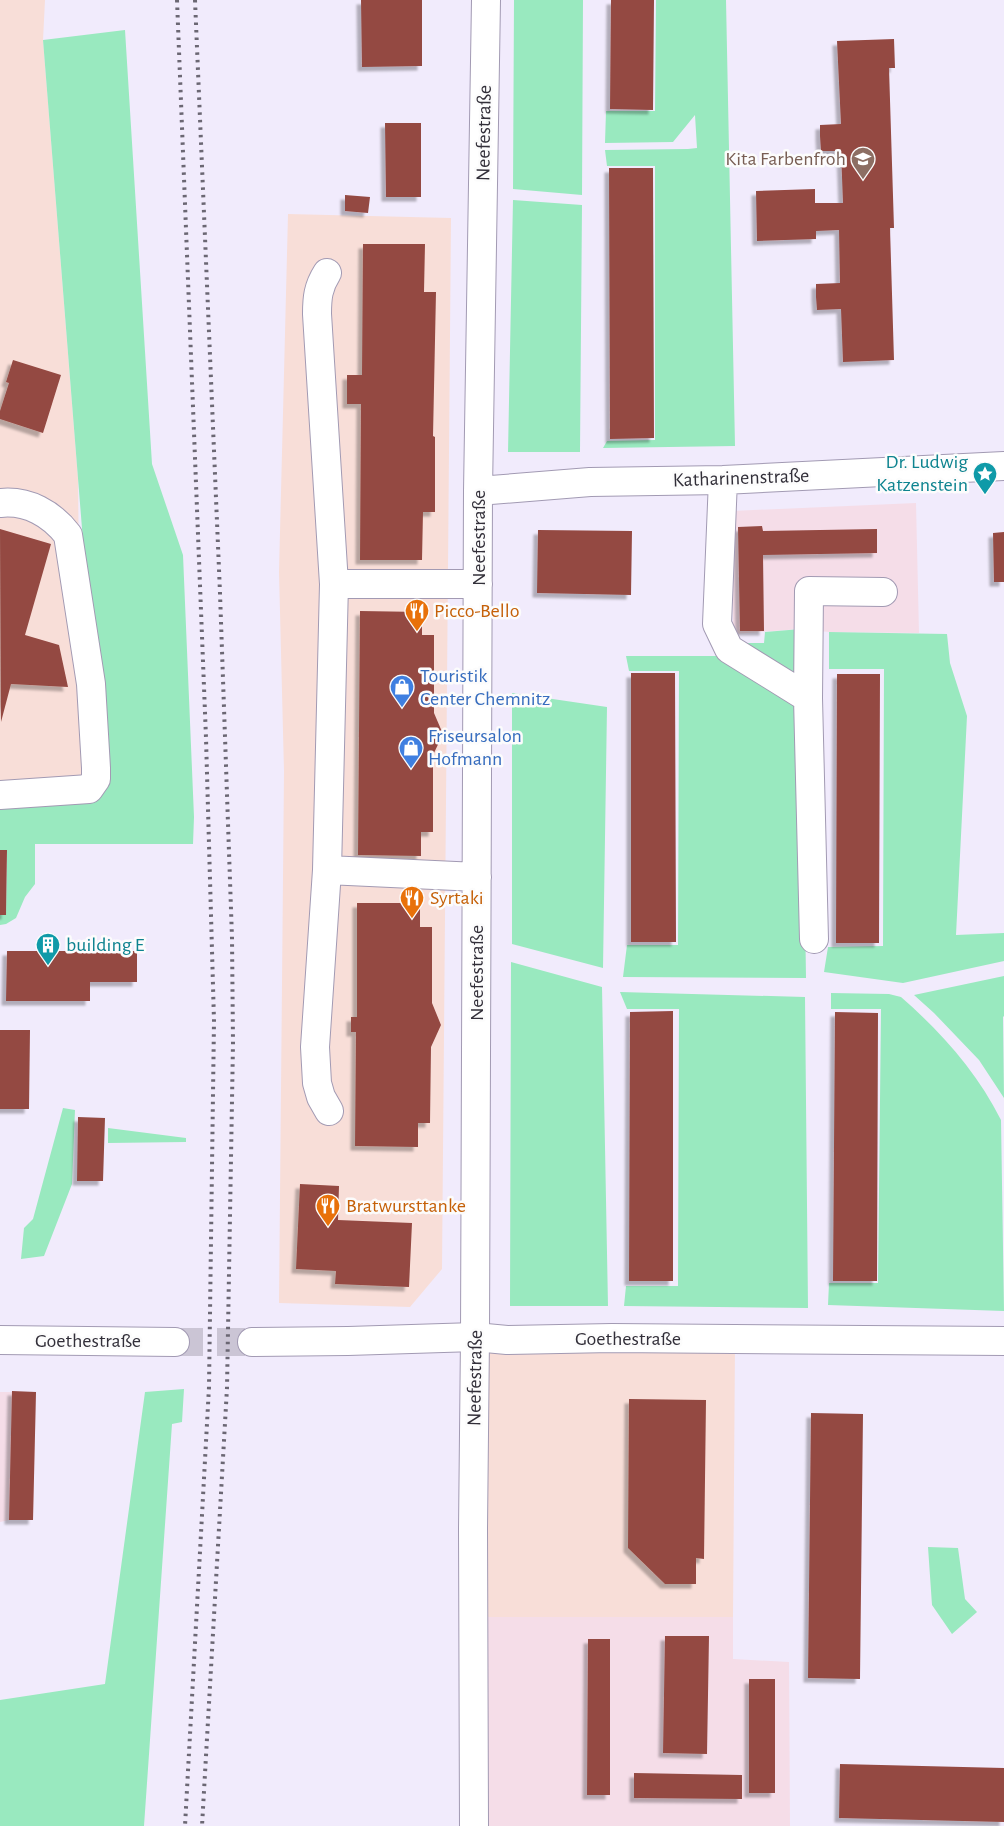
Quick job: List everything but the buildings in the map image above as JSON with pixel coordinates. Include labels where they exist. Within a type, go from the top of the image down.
[{"type":"street","name":"Neefestraße","points":[[474,1826],[473,1529],[478,491],[486,0]]},
{"type":"street","points":[[327,273],[317,295],[317,314],[334,584],[327,870],[315,1047],[317,1082],[321,1097],[329,1111]]},
{"type":"street","name":"Katharinenstraße","points":[[478,491],[590,482],[723,480],[1004,466]]},
{"type":"street","points":[[723,480],[717,624],[729,648],[808,698]]},
{"type":"street","points":[[0,503],[24,505],[40,510],[60,524],[68,535],[91,684],[96,768],[96,778],[89,789],[0,795]]},
{"type":"street","points":[[334,584],[478,584]]},
{"type":"street","points":[[814,939],[808,698],[809,592],[882,592]]},
{"type":"street","points":[[327,870],[477,876]]},
{"type":"street","name":"Goethestraße","points":[[252,1342],[475,1337],[507,1340],[622,1338],[1004,1342]]},
{"type":"street","name":"Goethestraße","points":[[0,1340],[175,1342]]},
{"type":"shaded area","points":[[0,0],[45,0],[43,40],[78,479],[82,844],[0,843]]},
{"type":"shaded area","points":[[288,214],[451,218],[442,1269],[410,1307],[279,1303],[284,771],[279,572]]},
{"type":"shaded area","points":[[916,503],[919,633],[829,632],[801,629],[733,634],[732,511]]},
{"type":"shaded area","points":[[735,1345],[733,1617],[483,1617],[480,1347]]},
{"type":"shaded area","points":[[0,1392],[36,1392],[33,1520],[0,1522]]},
{"type":"shaded area","points":[[483,1617],[733,1617],[733,1659],[789,1662],[790,1826],[482,1826]]},
{"type":"green space","points":[[514,0],[583,0],[582,195],[513,189]]},
{"type":"green space","points":[[656,0],[726,0],[735,446],[603,448],[607,441],[655,440],[655,166],[607,166],[605,150],[697,148],[695,115],[673,142],[605,143],[606,111],[655,111]]},
{"type":"green space","points":[[125,30],[152,464],[183,555],[194,817],[193,844],[35,844],[35,884],[25,897],[16,918],[0,925],[0,915],[6,915],[7,850],[0,850],[0,803],[101,796],[107,778],[87,591],[43,40]]},
{"type":"green space","points":[[513,200],[582,205],[580,452],[508,452]]},
{"type":"green space","points":[[801,629],[799,682],[738,643],[764,643],[765,632]]},
{"type":"green space","points":[[829,632],[947,634],[950,663],[967,716],[956,935],[1004,933],[1004,961],[903,983],[824,972],[828,947],[883,946],[884,669],[829,669]]},
{"type":"green space","points":[[626,656],[726,656],[802,703],[806,978],[623,977],[627,945],[678,945],[679,671],[629,671]]},
{"type":"green space","points":[[512,693],[607,707],[603,968],[512,944]]},
{"type":"green space","points":[[511,962],[602,987],[608,1306],[510,1306]]},
{"type":"green space","points":[[1004,976],[1004,1098],[979,1060],[914,995]]},
{"type":"green space","points":[[620,992],[805,997],[808,1308],[624,1306],[626,1286],[678,1286],[679,1009],[627,1009]]},
{"type":"green space","points":[[831,993],[889,994],[901,997],[930,1024],[957,1054],[981,1085],[1001,1120],[1004,1311],[828,1305],[829,1283],[878,1283],[881,1009],[831,1009]]},
{"type":"green space","points":[[63,1108],[75,1110],[72,1184],[44,1256],[21,1259],[24,1228],[33,1219]]},
{"type":"green space","points":[[108,1128],[186,1138],[186,1142],[108,1143]]},
{"type":"green space","points":[[184,1389],[182,1422],[172,1424],[144,1826],[0,1826],[0,1700],[105,1684],[145,1392]]},
{"type":"green space","points":[[928,1547],[958,1548],[965,1599],[977,1612],[952,1634],[932,1605]]},
{"type":"tunnel","points":[[175,1342],[252,1342]]},
{"type":"railway","points":[[177,0],[206,738],[214,1021],[209,1387],[185,1826]]},
{"type":"railway","points":[[195,0],[220,593],[232,938],[233,1043],[227,1388],[202,1826]]},
{"type":"place","name":"Kita Farbenfroh","points":[[863,180]]},
{"type":"place","name":"Dr. Ludwig Katzenstein","points":[[985,495]]},
{"type":"place","name":"Picco-Bello","points":[[417,632]]},
{"type":"place","name":"Touristik Center Chemnitz","points":[[402,708]]},
{"type":"place","name":"Friseursalon Hofmann","points":[[411,769]]},
{"type":"place","name":"Syrtaki","points":[[412,919]]},
{"type":"place","name":"building E","points":[[48,966]]},
{"type":"place","name":"Bratwursttanke","points":[[328,1227]]}]
